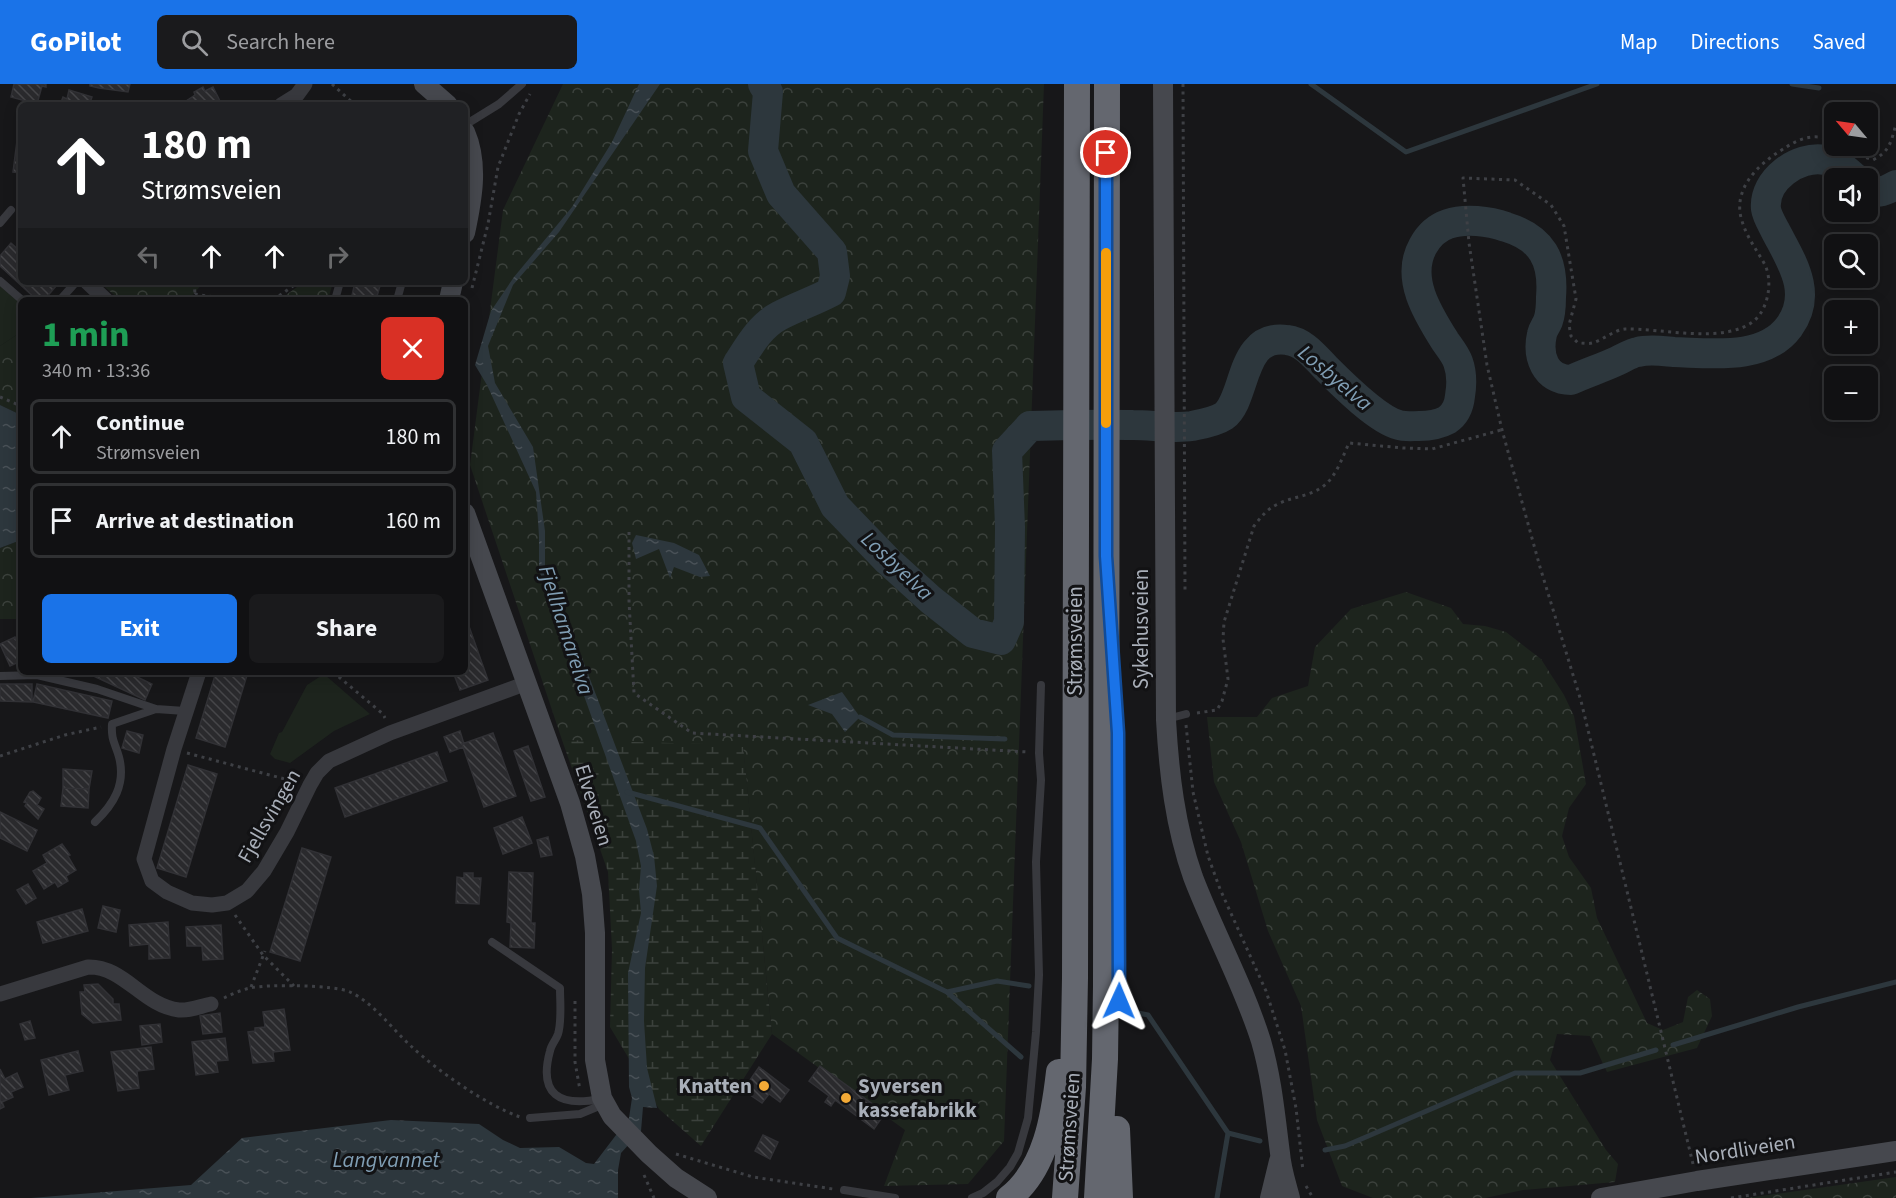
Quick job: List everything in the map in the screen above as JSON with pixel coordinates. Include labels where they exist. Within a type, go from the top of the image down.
[{"type":"highway","name":"Strømsveien","points":[[1065,1198],[1073,1087],[1077,84]]},
{"type":"highway","name":"Strømsveien","points":[[1097,1198],[1102,1136],[1105,1017],[1107,84]]},
{"type":"highway","points":[[1106,556],[1118,733],[1117,1135],[1120,1198]]},
{"type":"highway","points":[[1009,1198],[1018,1191],[1039,1160],[1048,1135],[1056,1096],[1061,1055],[1062,974],[1075,658]]},
{"type":"main road","name":"Sykehusveien","points":[[1163,84],[1166,720],[1169,772],[1181,837],[1193,877],[1242,989],[1261,1042],[1275,1100],[1280,1155],[1290,1198]]},
{"type":"main road","points":[[425,85],[445,102]]},
{"type":"main road","points":[[468,140],[471,149],[473,178],[468,217]]},
{"type":"main road","name":"Elveveien","points":[[468,521],[576,820],[589,874],[595,933],[597,1101],[643,1156]]},
{"type":"main road","name":"Nordliveien","points":[[1601,1198],[1896,1151]]},
{"type":"main road","name":"Sykehusveien","points":[[1270,1198],[1280,1155]]},
{"type":"main road","points":[[643,1156],[707,1198]]},
{"type":"main road","points":[[676,1178],[688,1198]]},
{"type":"street","points":[[286,102],[297,95],[305,84]]},
{"type":"street","points":[[90,285],[103,297]]},
{"type":"street","points":[[198,675],[185,711],[144,859],[152,881],[166,892],[192,903],[212,905],[227,903]]},
{"type":"street","name":"Fjellsvingen","points":[[227,903],[247,891],[264,871],[287,832],[310,785],[329,761],[390,733],[527,683]]},
{"type":"street","points":[[0,994],[96,966],[108,969],[156,1002],[179,1010],[211,1004]]},
{"type":"lane","points":[[468,123],[499,104],[522,84]]},
{"type":"lane","points":[[0,223],[11,210]]},
{"type":"lane","points":[[0,281],[19,297]]},
{"type":"lane","points":[[63,297],[73,285]]},
{"type":"lane","points":[[0,676],[37,675],[97,689],[156,709],[185,711]]},
{"type":"lane","points":[[972,1198],[998,1182],[1010,1167],[1018,1153],[1028,1118],[1039,975],[1036,861],[1041,780],[1039,753],[1041,685]]},
{"type":"lane","points":[[94,822],[112,801],[121,781],[118,756],[111,738],[112,724],[156,709]]},
{"type":"lane","points":[[1166,720],[1186,714]]},
{"type":"lane","points":[[492,942],[560,988],[558,1033],[550,1050],[546,1080],[553,1093],[572,1101],[597,1101]]},
{"type":"lane","points":[[530,1118],[580,1114],[597,1101]]},
{"type":"lane","points":[[844,1190],[895,1198]]},
{"type":"path","points":[[332,84],[352,102]]},
{"type":"path","points":[[1183,84],[1185,598]]},
{"type":"path","points":[[470,295],[488,225],[498,167],[519,114],[531,92]]},
{"type":"path","points":[[1862,156],[1873,160],[1884,154],[1891,142],[1896,124]]},
{"type":"path","points":[[1697,1181],[1581,701],[1540,567],[1486,365],[1469,243],[1463,178],[1515,180],[1551,205],[1563,226],[1576,299],[1569,325],[1571,336],[1578,343],[1591,343],[1623,329],[1715,333],[1737,330],[1755,320],[1766,304],[1769,285],[1766,267],[1741,219],[1740,200],[1749,177],[1777,153],[1797,140],[1818,135],[1824,137]]},
{"type":"path","points":[[192,297],[195,294],[194,285]]},
{"type":"path","points":[[277,297],[294,285]]},
{"type":"path","points":[[195,294],[214,297]]},
{"type":"path","points":[[0,397],[18,405]]},
{"type":"path","points":[[1304,1175],[1293,1089],[1274,1014],[1257,968],[1220,889],[1202,836],[1190,769],[1186,714],[1217,710],[1222,701],[1228,679],[1223,639],[1224,622],[1254,526],[1264,513],[1278,504],[1316,491],[1328,483],[1349,443],[1432,449],[1502,430]]},
{"type":"path","points":[[629,532],[629,601],[634,693],[692,734],[1039,753]]},
{"type":"path","points":[[337,675],[383,714],[390,733]]},
{"type":"path","points":[[0,756],[65,735],[112,724]]},
{"type":"path","points":[[174,749],[310,785]]},
{"type":"path","points":[[227,903],[264,953],[294,987]]},
{"type":"path","points":[[251,987],[264,953]]},
{"type":"path","points":[[211,1004],[251,987],[327,987],[349,991],[365,1001],[413,1049],[444,1072],[481,1097],[518,1117],[530,1118]]},
{"type":"path","points":[[576,993],[575,1062],[579,1088],[597,1101]]},
{"type":"path","points":[[654,1198],[643,1156],[661,1150],[753,1177],[844,1190]]},
{"type":"path","points":[[1731,1198],[1896,1172]]},
{"type":"path","points":[[1306,1184],[1313,1198]]},
{"type":"green space","points":[[563,84],[1044,84],[1004,1141],[968,1184],[884,1186],[905,1130],[772,1034],[743,747],[562,740],[470,465],[503,210]]},
{"type":"green space","points":[[102,285],[201,285],[191,297],[116,297]]},
{"type":"green space","points":[[300,285],[332,285],[329,297],[283,297]]},
{"type":"green space","points":[[0,286],[18,301],[18,334],[0,346]]},
{"type":"green space","points":[[18,334],[18,414],[0,405],[0,346]]},
{"type":"green space","points":[[18,541],[18,619],[0,619],[0,548]]},
{"type":"green space","points":[[1406,592],[1451,608],[1463,624],[1485,626],[1506,632],[1541,659],[1564,695],[1574,716],[1586,784],[1569,808],[1562,836],[1569,857],[1591,888],[1597,918],[1647,1023],[1663,1030],[1683,1022],[1688,997],[1697,990],[1710,999],[1712,1016],[1697,1048],[1607,1072],[1590,1036],[1557,1034],[1550,1060],[1606,1150],[1618,1164],[1615,1182],[1523,1190],[1485,1198],[1373,1198],[1342,1186],[1317,1120],[1301,1006],[1268,931],[1241,842],[1214,782],[1207,717],[1257,717],[1272,698],[1308,686],[1315,647],[1351,609]]},
{"type":"green space","points":[[325,675],[370,714],[334,731],[290,763],[275,759],[270,754],[279,733],[282,732],[307,685]]},
{"type":"green space","points":[[562,740],[743,745],[772,1034],[701,1146],[659,1109],[610,1027],[612,949],[608,872]]},
{"type":"green space","points":[[1896,1177],[1896,1198],[1747,1198]]},
{"type":"water","name":"Langvannet","points":[[639,84],[660,84],[559,232],[513,285],[488,346],[495,383],[533,447],[545,531],[545,569],[582,658],[647,829],[654,856],[657,886],[645,968],[644,1021],[647,1068],[657,1108],[643,1107],[641,1131],[621,1153],[618,1170],[618,1198],[31,1198],[191,1185],[242,1138],[391,1120],[479,1124],[520,1148],[559,1147],[586,1163],[594,1164],[629,1118],[632,1098],[629,1087],[628,973],[641,913],[639,890],[641,866],[636,841],[539,570],[536,492],[487,385],[475,365],[491,311],[514,277],[572,207],[612,142]]},
{"type":"water","points":[[0,405],[18,414],[18,541],[0,548]]},
{"type":"water","points":[[636,535],[674,543],[699,555],[710,576],[700,577],[674,567],[670,578],[659,549],[636,559],[632,543]]},
{"type":"water","points":[[842,692],[860,717],[845,732],[832,714],[808,705]]},
{"type":"building","points":[[14,84],[46,84],[46,87],[42,86],[38,102],[11,97]]},
{"type":"building","points":[[90,84],[130,84],[128,92],[99,88],[90,86]]},
{"type":"building","points":[[203,87],[205,91],[213,87],[220,102],[184,102],[195,95],[194,92]]},
{"type":"building","points":[[69,90],[92,97],[90,102],[61,102],[63,97],[67,99]]},
{"type":"building","points":[[18,133],[18,173],[13,172]]},
{"type":"building","points":[[11,243],[18,249],[18,283],[0,266],[0,256]]},
{"type":"building","points":[[21,285],[57,285],[47,297],[34,297]]},
{"type":"building","points":[[354,285],[380,285],[377,297],[352,297]]},
{"type":"building","points":[[468,623],[488,680],[460,690],[454,675],[468,675]]},
{"type":"building","points":[[15,637],[18,644],[18,662],[10,666],[0,644]]},
{"type":"building","points":[[91,675],[133,675],[152,684],[145,700]]},
{"type":"building","points":[[215,675],[247,675],[225,747],[196,738]]},
{"type":"building","points":[[0,684],[32,684],[32,702],[0,701]]},
{"type":"building","points":[[37,684],[112,701],[108,718],[33,702]]},
{"type":"building","points":[[127,731],[143,735],[139,753],[122,748]]},
{"type":"building","points":[[460,731],[463,747],[450,752],[444,737]]},
{"type":"building","points":[[493,733],[516,796],[484,807],[462,744]]},
{"type":"building","points":[[528,746],[545,797],[531,801],[514,751]]},
{"type":"building","points":[[437,752],[447,781],[345,817],[335,788]]},
{"type":"building","points":[[188,765],[217,774],[186,877],[157,868]]},
{"type":"building","points":[[63,769],[92,771],[89,789],[63,788]]},
{"type":"building","points":[[63,788],[89,789],[88,808],[61,806]]},
{"type":"building","points":[[33,791],[41,798],[37,805],[44,809],[38,819],[24,802]]},
{"type":"building","points":[[0,812],[37,830],[27,851],[0,838]]},
{"type":"building","points":[[522,817],[532,843],[503,854],[494,828]]},
{"type":"building","points":[[548,837],[552,855],[541,857],[537,840]]},
{"type":"building","points":[[62,844],[70,855],[68,856],[76,870],[66,876],[68,881],[58,887],[55,882],[44,889],[33,871],[47,863],[43,855]]},
{"type":"building","points":[[302,848],[331,857],[300,961],[270,952]]},
{"type":"building","points":[[509,872],[533,873],[531,923],[535,923],[534,948],[510,947],[511,923],[507,922]]},
{"type":"building","points":[[464,873],[473,873],[473,878],[481,878],[479,904],[456,903],[457,877],[464,878]]},
{"type":"building","points":[[28,884],[36,898],[26,904],[17,890]]},
{"type":"building","points":[[103,906],[120,910],[116,932],[98,928]]},
{"type":"building","points":[[82,909],[88,931],[43,943],[37,922]]},
{"type":"building","points":[[168,922],[170,958],[149,959],[149,944],[130,946],[129,925]]},
{"type":"building","points":[[221,925],[223,959],[203,960],[202,946],[187,946],[186,927]]},
{"type":"building","points":[[98,984],[113,999],[113,1004],[119,1004],[121,1020],[93,1023],[82,1014],[80,992],[85,992],[84,985]]},
{"type":"building","points":[[284,1009],[290,1050],[273,1052],[274,1061],[253,1063],[248,1032],[255,1031],[255,1028],[265,1027],[263,1012]]},
{"type":"building","points":[[220,1013],[222,1032],[203,1034],[200,1016]]},
{"type":"building","points":[[30,1021],[35,1038],[25,1040],[20,1024]]},
{"type":"building","points":[[160,1024],[162,1042],[142,1045],[140,1026]]},
{"type":"building","points":[[225,1038],[228,1060],[216,1061],[218,1072],[196,1075],[192,1042]]},
{"type":"building","points":[[151,1047],[154,1069],[137,1071],[139,1088],[118,1091],[111,1052]]},
{"type":"building","points":[[78,1051],[83,1071],[65,1075],[69,1090],[49,1095],[41,1060]]},
{"type":"building","name":"Syversen kassefabrikk","points":[[820,1066],[885,1113],[874,1129],[835,1100],[831,1106],[825,1102],[829,1096],[809,1081]]},
{"type":"building","name":"Knatten","points":[[759,1067],[789,1090],[780,1102],[769,1094],[762,1103],[743,1090]]},
{"type":"building","points":[[0,1069],[5,1079],[17,1073],[23,1087],[11,1092],[13,1097],[2,1102],[4,1107],[0,1109]]},
{"type":"building","points":[[763,1135],[778,1142],[770,1159],[755,1151]]},
{"type":"waterway","name":"Losbyelva","points":[[763,84],[768,92],[763,151],[781,194],[832,252],[835,276],[831,292],[772,320],[756,337],[738,363],[746,397],[803,442],[835,506],[888,561],[931,600],[973,633],[1001,640],[1009,622],[1010,527],[1007,451],[1030,426],[1177,427],[1213,421],[1224,416],[1231,408],[1252,356],[1260,347],[1271,341],[1287,340],[1309,351],[1361,401],[1390,422],[1401,426],[1444,422],[1453,415],[1460,400],[1460,370],[1455,356],[1426,308],[1416,271],[1418,258],[1430,235],[1444,226],[1462,221],[1492,223],[1506,227],[1529,237],[1543,252],[1550,272],[1551,303],[1549,318],[1542,334],[1541,350],[1545,365],[1555,376],[1571,380],[1642,351],[1736,353],[1751,350],[1778,338],[1789,327],[1800,302],[1800,290],[1793,265],[1766,209],[1770,188],[1784,172],[1804,161],[1825,160],[1843,168]]},
{"type":"waterway","points":[[1311,84],[1406,152],[1597,84]]},
{"type":"waterway","points":[[1792,84],[1819,88]]},
{"type":"waterway","name":"Losbyelva","points":[[1878,192],[1896,185]]},
{"type":"waterway","points":[[860,717],[893,735],[1005,739]]},
{"type":"waterway","points":[[627,792],[760,828],[837,938],[947,992],[1021,1057]]},
{"type":"waterway","points":[[947,992],[997,981],[1029,986]]},
{"type":"waterway","points":[[1673,1045],[1798,1007],[1896,982]]},
{"type":"waterway","points":[[1133,1012],[1148,1015],[1228,1133],[1217,1198]]},
{"type":"waterway","points":[[1325,1150],[1345,1146],[1515,1073],[1580,1073],[1656,1050]]},
{"type":"waterway","points":[[1228,1133],[1260,1141]]},
{"type":"slow traffic","points":[[1106,253],[1106,423]]},
{"type":"place","name":"Knatten","points":[[764,1086]]},
{"type":"place","name":"Syversen kassefabrikk","points":[[846,1098]]},
{"type":"route","points":[[1106,153],[1106,556],[1118,733],[1119,1001]]},
{"type":"water label","name":"Fjellhamarelva","points":[[566,630]]}]
